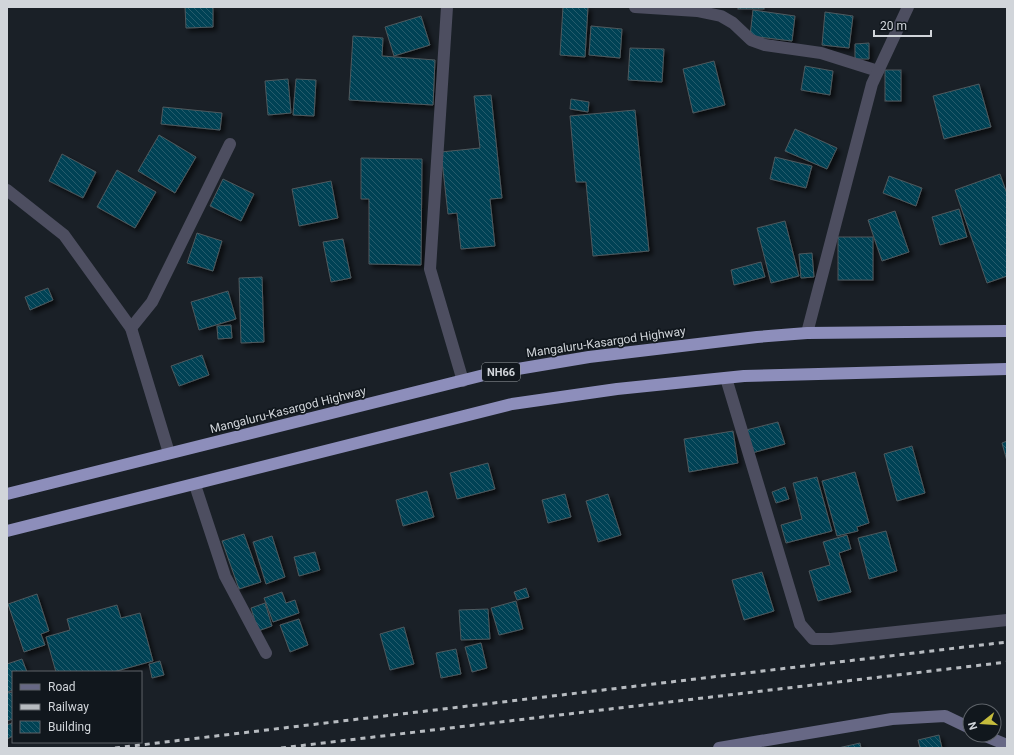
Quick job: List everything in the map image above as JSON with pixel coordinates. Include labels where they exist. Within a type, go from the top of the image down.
[{"type":"highway","name":"Mangaluru-Kasargod Highway","points":[[7,494],[488,374],[589,357],[757,336],[807,333],[1007,331]]},
{"type":"highway","points":[[7,530],[195,485],[512,404],[617,389],[726,378],[837,372],[1007,369]]},
{"type":"street","points":[[447,7],[430,269],[463,381]]},
{"type":"street","points":[[635,7],[697,11],[721,16],[733,23],[751,40],[765,45],[820,53],[878,71]]},
{"type":"street","points":[[807,333],[872,84],[908,7]]},
{"type":"street","points":[[131,328],[152,302],[230,144]]},
{"type":"street","points":[[7,190],[64,235],[131,328],[169,453]]},
{"type":"street","points":[[726,378],[800,624],[813,639],[831,639],[1007,620]]},
{"type":"street","points":[[195,485],[225,576],[266,653]]},
{"type":"street","points":[[719,748],[892,719],[945,716],[962,724]]},
{"type":"building","points":[[185,7],[213,7],[213,27],[186,28]]},
{"type":"building","points":[[563,7],[588,7],[585,57],[560,55]]},
{"type":"building","points":[[738,7],[764,7],[764,9],[738,9]]},
{"type":"building","points":[[753,10],[795,16],[792,41],[750,36]]},
{"type":"building","points":[[825,12],[853,16],[849,48],[822,45]]},
{"type":"building","points":[[421,16],[430,45],[394,56],[385,27]]},
{"type":"building","points":[[591,26],[622,29],[620,58],[589,55]]},
{"type":"building","points":[[353,36],[383,38],[382,56],[435,60],[433,105],[349,100]]},
{"type":"building","points":[[869,43],[869,59],[855,59],[855,44]]},
{"type":"building","points":[[630,48],[664,49],[662,82],[628,80]]},
{"type":"building","points":[[714,61],[725,105],[693,113],[683,69]]},
{"type":"building","points":[[805,66],[833,71],[830,95],[801,90]]},
{"type":"building","points":[[885,70],[901,70],[901,101],[885,101]]},
{"type":"building","points":[[288,79],[291,113],[268,115],[265,81]]},
{"type":"building","points":[[296,79],[316,80],[314,116],[293,115]]},
{"type":"building","points":[[979,84],[991,127],[944,139],[933,96]]},
{"type":"building","points":[[491,95],[502,198],[490,199],[495,246],[461,249],[457,213],[448,214],[441,152],[480,148],[474,96]]},
{"type":"building","points":[[571,99],[589,102],[588,112],[570,109]]},
{"type":"building","points":[[163,107],[222,113],[220,130],[161,124]]},
{"type":"building","points":[[635,110],[649,251],[593,256],[586,182],[576,182],[570,116]]},
{"type":"building","points":[[795,129],[837,148],[827,169],[785,151]]},
{"type":"building","points":[[159,135],[196,157],[175,193],[138,171]]},
{"type":"building","points":[[62,154],[96,172],[83,198],[49,181]]},
{"type":"building","points":[[775,157],[812,166],[806,188],[770,179]]},
{"type":"building","points":[[361,158],[422,159],[421,265],[369,264],[369,199],[361,199]]},
{"type":"building","points":[[117,170],[156,192],[135,228],[97,207]]},
{"type":"building","points":[[1000,174],[1007,194],[1007,276],[987,283],[955,190]]},
{"type":"building","points":[[889,176],[922,188],[916,206],[883,193]]},
{"type":"building","points":[[223,179],[254,194],[241,221],[210,206]]},
{"type":"building","points":[[331,181],[338,218],[299,226],[292,189]]},
{"type":"building","points":[[959,209],[967,237],[940,245],[932,217]]},
{"type":"building","points":[[895,211],[909,252],[882,261],[868,220]]},
{"type":"building","points":[[785,221],[799,276],[771,283],[757,228]]},
{"type":"building","points":[[197,233],[222,241],[213,271],[187,263]]},
{"type":"building","points":[[838,237],[873,237],[873,280],[838,280]]},
{"type":"building","points":[[343,239],[351,278],[331,282],[323,242]]},
{"type":"building","points":[[812,253],[814,277],[801,278],[799,254]]},
{"type":"building","points":[[761,262],[765,277],[734,285],[731,270]]},
{"type":"building","points":[[262,277],[264,342],[241,343],[239,278]]},
{"type":"building","points":[[48,288],[53,300],[30,310],[25,297]]},
{"type":"building","points":[[228,291],[236,319],[199,330],[191,302]]},
{"type":"building","points":[[231,325],[232,338],[218,339],[217,326]]},
{"type":"building","points":[[202,355],[209,375],[179,386],[171,366]]},
{"type":"building","points":[[778,422],[785,444],[752,453],[746,430]]},
{"type":"building","points":[[733,431],[738,463],[689,472],[684,439]]},
{"type":"building","points":[[1007,441],[1007,461],[1002,443]]},
{"type":"building","points":[[912,446],[925,493],[897,501],[884,454]]},
{"type":"building","points":[[488,463],[495,489],[457,499],[450,473]]},
{"type":"building","points":[[855,472],[869,523],[857,527],[858,531],[837,536],[822,481]]},
{"type":"building","points":[[817,477],[832,531],[786,543],[781,525],[802,519],[793,483]]},
{"type":"building","points":[[785,487],[789,499],[776,503],[772,492]]},
{"type":"building","points":[[427,491],[434,517],[403,526],[396,500]]},
{"type":"building","points":[[565,494],[571,517],[548,523],[542,500]]},
{"type":"building","points":[[608,494],[621,535],[598,542],[586,501]]},
{"type":"building","points":[[886,531],[897,571],[869,579],[858,538]]},
{"type":"building","points":[[244,534],[261,582],[239,589],[222,541]]},
{"type":"building","points":[[847,535],[851,549],[839,553],[851,592],[818,601],[809,571],[830,565],[823,542]]},
{"type":"building","points":[[272,536],[285,577],[266,584],[253,542]]},
{"type":"building","points":[[315,552],[320,570],[299,576],[294,557]]},
{"type":"building","points":[[762,572],[774,611],[744,620],[732,580]]},
{"type":"building","points":[[526,588],[529,597],[517,600],[514,592]]},
{"type":"building","points":[[282,592],[286,603],[295,600],[299,613],[273,622],[264,598]]},
{"type":"building","points":[[37,594],[49,631],[41,634],[45,645],[24,652],[8,604]]},
{"type":"building","points":[[516,601],[523,629],[499,635],[491,608]]},
{"type":"building","points":[[265,603],[272,626],[258,631],[251,608]]},
{"type":"building","points":[[117,605],[121,618],[140,613],[153,661],[117,671],[56,671],[46,637],[70,630],[67,619]]},
{"type":"building","points":[[488,609],[490,639],[461,640],[459,610]]},
{"type":"building","points":[[299,619],[308,645],[290,652],[280,625]]},
{"type":"building","points":[[404,627],[414,664],[390,670],[380,634]]},
{"type":"building","points":[[481,643],[487,668],[472,672],[465,647]]},
{"type":"building","points":[[456,649],[461,674],[441,678],[436,653]]},
{"type":"building","points":[[22,659],[27,671],[12,671],[12,690],[7,692],[7,664]]},
{"type":"building","points":[[160,661],[164,675],[152,678],[149,664]]},
{"type":"building","points":[[12,692],[12,719],[7,721],[7,693]]},
{"type":"building","points":[[12,723],[12,736],[7,739],[7,725]]},
{"type":"building","points":[[939,735],[942,748],[920,748],[918,740]]},
{"type":"building","points":[[860,743],[861,748],[838,748]]},
{"type":"railway","points":[[115,748],[1007,642]]},
{"type":"railway","points":[[281,748],[1007,662]]}]
